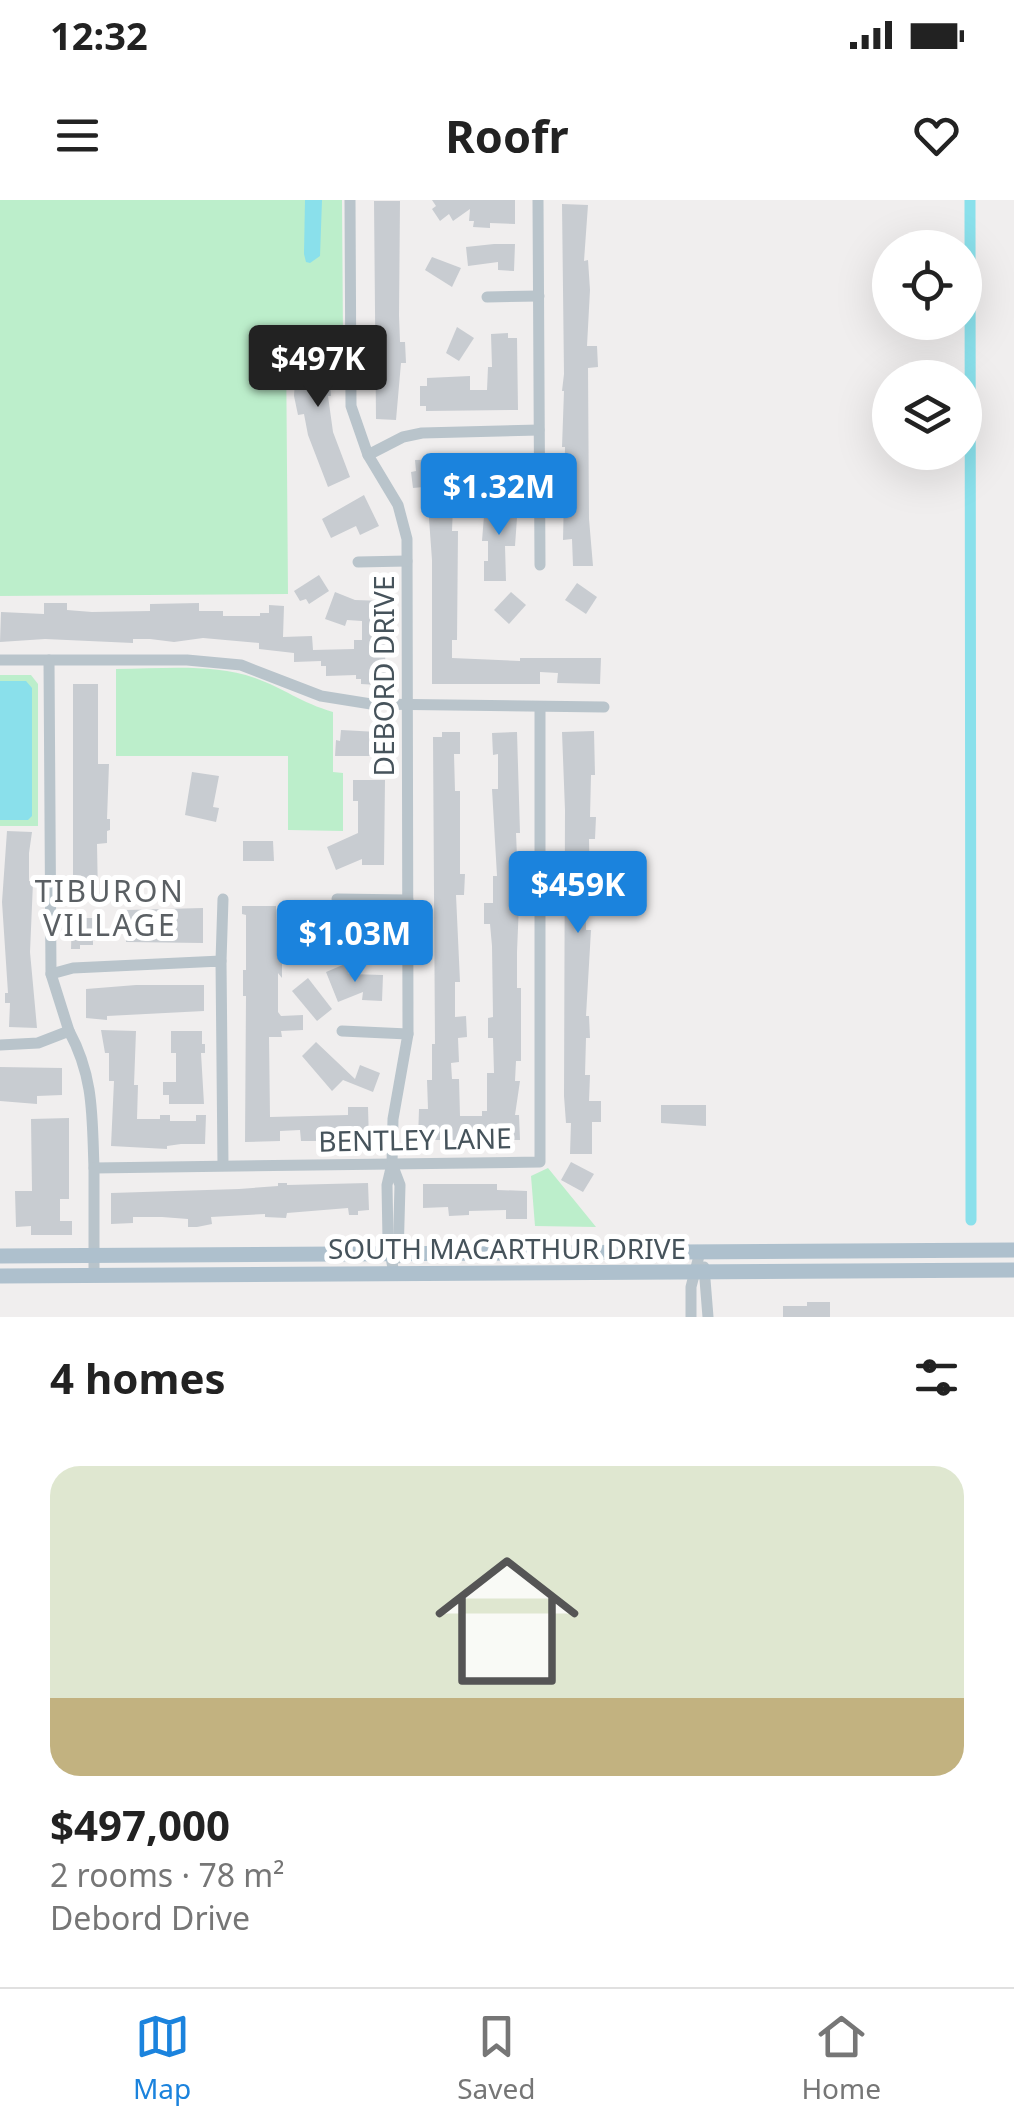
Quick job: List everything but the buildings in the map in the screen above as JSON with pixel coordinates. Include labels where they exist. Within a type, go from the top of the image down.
[{"type":"main road","name":"SOUTH MACARTHUR DRIVE","points":[[0,1256],[1014,1250]]},
{"type":"main road","name":"SOUTH MACARTHUR DRIVE","points":[[0,1276],[1014,1270]]},
{"type":"street","name":"DEBORD DRIVE","points":[[350,200],[350,406],[368,456],[398,504],[407,562],[408,1034],[393,1120],[392,1164],[400,1185],[394,1274]]},
{"type":"street","points":[[538,200],[540,565]]},
{"type":"street","points":[[487,296],[539,296]]},
{"type":"street","points":[[368,456],[422,432],[539,430]]},
{"type":"street","points":[[358,562],[407,562]]},
{"type":"street","points":[[0,660],[187,660],[241,665],[345,702],[604,707]]},
{"type":"street","points":[[49,660],[51,974],[69,1031],[84,1058],[92,1096],[94,1276]]},
{"type":"street","name":"BENTLEY LANE","points":[[94,1168],[540,1162],[540,707]]},
{"type":"street","points":[[223,899],[224,1166]]},
{"type":"street","points":[[338,900],[408,900]]},
{"type":"street","points":[[51,974],[73,968],[221,960]]},
{"type":"street","points":[[0,1044],[38,1043],[69,1031]]},
{"type":"street","points":[[342,1031],[408,1034]]},
{"type":"street","points":[[700,1252],[708,1317]]},
{"type":"street","points":[[691,1317],[700,1272]]},
{"type":"green space","points":[[0,200],[342,200],[343,339],[286,341],[288,594],[0,596]]},
{"type":"green space","points":[[186,668],[238,673],[333,712],[333,772],[343,773],[343,831],[288,830],[288,756],[116,756],[116,669]]},
{"type":"green space","points":[[0,675],[31,675],[38,684],[38,826],[0,826]]},
{"type":"green space","points":[[548,1168],[596,1227],[535,1226],[531,1176]]},
{"type":"water","points":[[305,200],[322,200],[320,256],[310,263],[304,254]]},
{"type":"water","points":[[0,681],[26,681],[32,688],[32,816],[28,820],[0,820]]},
{"type":"waterway","points":[[970,200],[971,1220]]},
{"type":"district","name":"TIBURON VILLAGE","points":[[110,907]]}]
